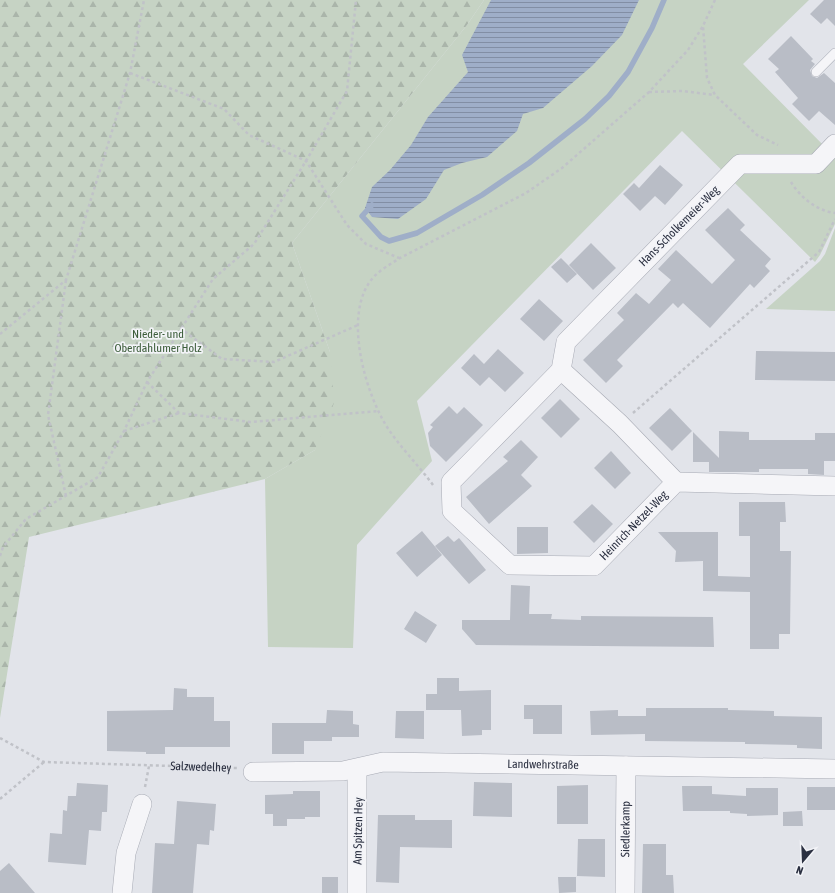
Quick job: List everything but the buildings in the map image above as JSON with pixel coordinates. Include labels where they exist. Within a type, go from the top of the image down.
[{"type":"street","name":"Hans-Scholkemeier-Weg","points":[[561,370],[566,342],[740,164],[816,164],[835,144]]},
{"type":"street","points":[[561,370],[620,424],[676,482]]},
{"type":"street","name":"Heinrich-Netzel-Weg","points":[[561,370],[450,482],[452,510],[510,565],[594,566],[676,482],[835,486]]},
{"type":"street","name":"Landwehrstraße","points":[[253,772],[343,771],[383,762],[835,769]]},
{"type":"street","name":"Siedlerkamp","points":[[625,893],[626,766]]},
{"type":"street","name":"Am Spitzen Hey","points":[[357,769],[357,893]]},
{"type":"street","points":[[122,893],[126,853],[142,804]]},
{"type":"lane","points":[[816,72],[835,53]]},
{"type":"path","points":[[66,496],[48,415],[66,280],[130,73],[144,0]]},
{"type":"path","points":[[0,556],[3,548],[26,519],[98,477],[124,431],[147,382],[180,328],[213,279],[254,244],[306,162],[347,91],[356,0]]},
{"type":"path","points":[[434,487],[389,430],[373,399],[361,363],[358,325],[362,297],[368,284],[383,269],[400,258],[526,193],[562,168],[649,92],[688,50],[715,0]]},
{"type":"path","points":[[702,26],[707,78],[715,95],[757,135],[778,144],[787,164],[791,182],[801,195],[815,206],[835,213]]},
{"type":"path","points":[[130,73],[224,109],[248,135],[306,162],[347,225],[366,244],[400,258]]},
{"type":"path","points":[[649,92],[683,91],[715,95]]},
{"type":"path","points":[[620,424],[819,252],[835,219]]},
{"type":"path","points":[[0,334],[66,280]]},
{"type":"path","points":[[180,328],[222,359],[274,362],[358,325]]},
{"type":"path","points":[[147,382],[179,414]]},
{"type":"path","points":[[124,431],[179,414],[250,422],[379,410]]},
{"type":"path","points":[[0,738],[44,762],[0,798]]},
{"type":"path","name":"Salzwedelhey","points":[[44,762],[244,768],[253,772]]},
{"type":"green space","name":"Nieder- und Oberdahlumer Holz","points":[[0,0],[484,0],[467,25],[292,243],[330,352],[334,403],[315,450],[265,479],[29,537],[0,718]]},
{"type":"green space","points":[[484,0],[809,0],[743,64],[835,157],[835,224],[815,262],[682,131],[417,401],[432,461],[357,545],[353,648],[268,647],[265,479],[315,450],[330,352],[292,243],[467,25]]},
{"type":"green space","points":[[835,228],[835,311],[766,309],[820,261],[825,254]]},
{"type":"water","points":[[491,0],[639,0],[622,35],[592,66],[543,108],[523,114],[517,131],[487,157],[462,163],[444,170],[426,199],[398,219],[372,217],[365,208],[372,187],[390,170],[411,145],[428,117],[468,72],[462,55]]},
{"type":"waterway","points":[[372,205],[362,216],[381,237],[389,241],[417,233],[482,195],[529,163],[585,119],[609,96],[628,72],[652,28],[664,0]]}]
